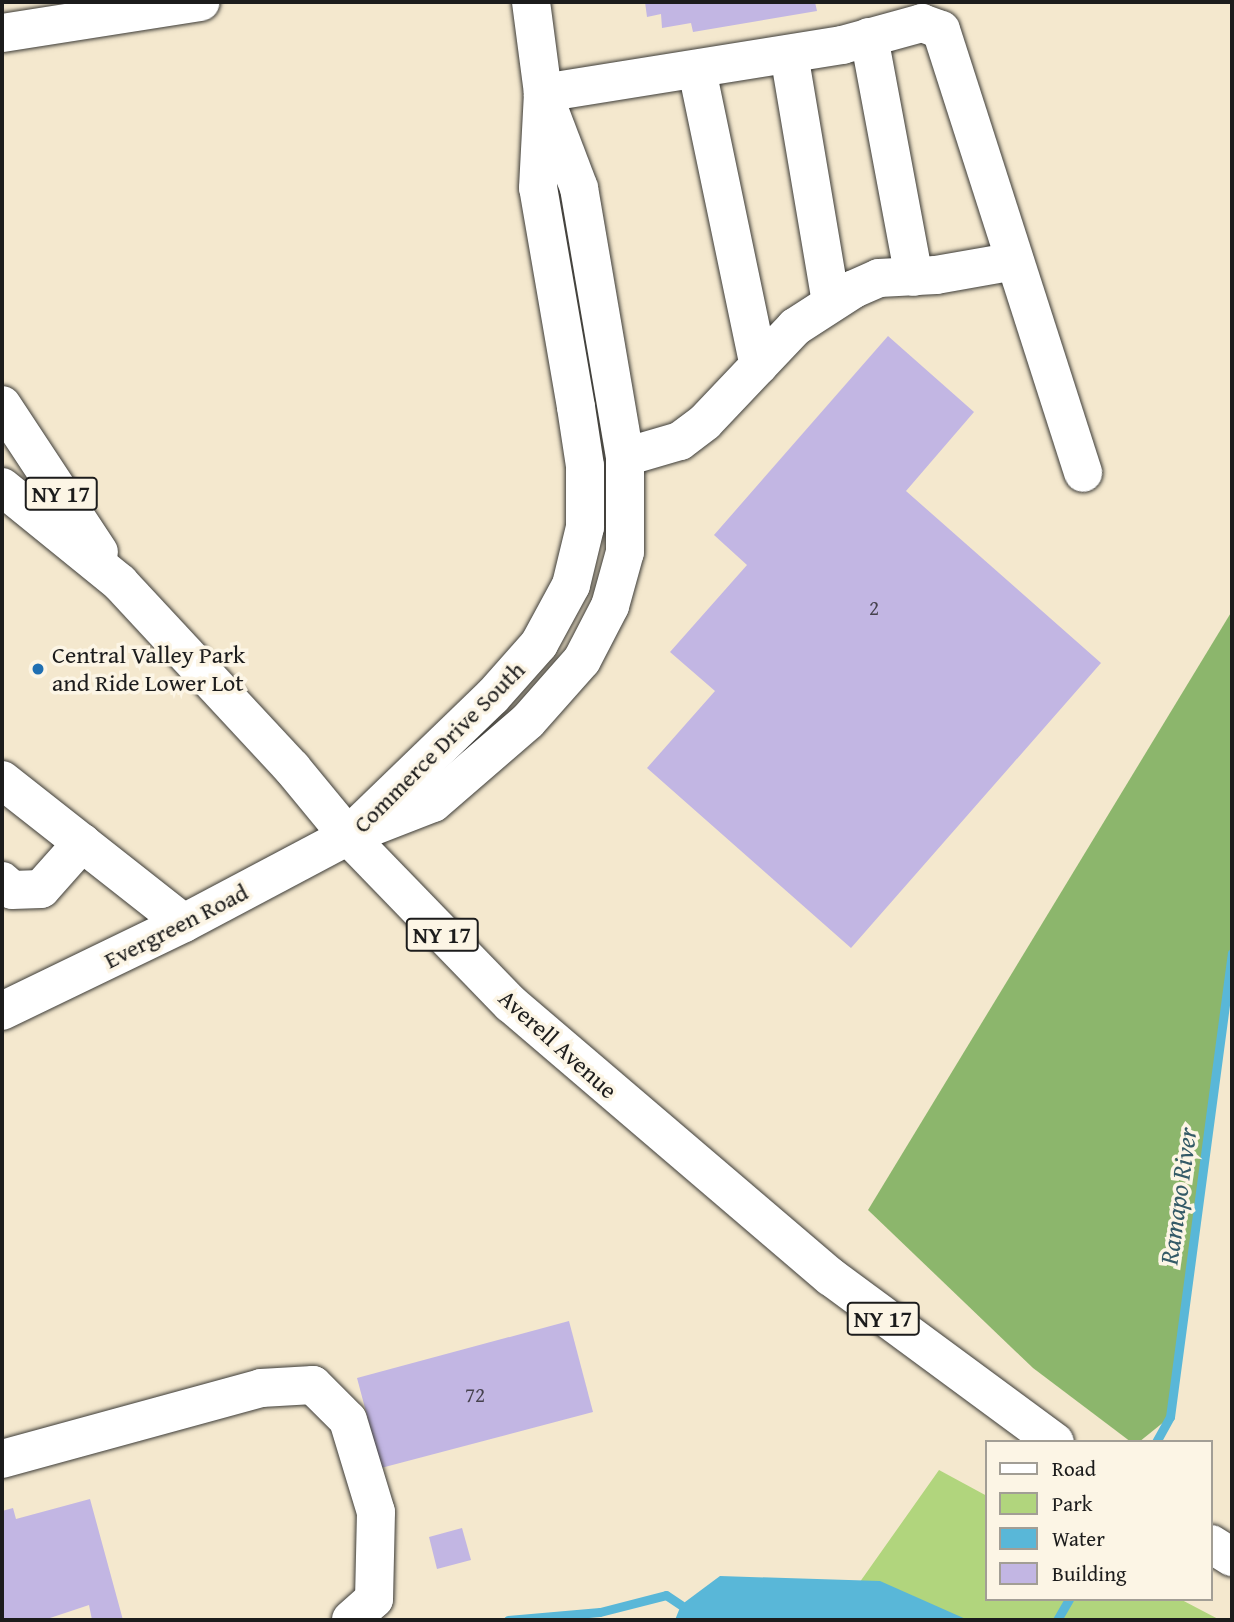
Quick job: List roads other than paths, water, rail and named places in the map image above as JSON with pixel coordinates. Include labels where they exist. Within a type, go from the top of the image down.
[{"type":"street","points":[[2,33],[201,2]]},
{"type":"street","name":"Commerce Drive South","points":[[348,836],[492,697],[539,644],[571,584],[585,527],[584,466],[538,188],[543,93],[531,2]]},
{"type":"street","points":[[543,93],[789,54],[870,37],[938,16],[1083,473]]},
{"type":"street","points":[[870,37],[914,277]]},
{"type":"street","points":[[789,54],[831,302]]},
{"type":"street","points":[[697,70],[759,366]]},
{"type":"street","name":"Commerce Drive South","points":[[348,836],[433,803],[528,721],[582,660],[610,606],[625,552],[625,457],[579,188],[543,93]]},
{"type":"street","points":[[625,457],[680,441],[705,422],[795,327],[831,302],[878,278],[914,277],[1015,261]]},
{"type":"street","name":"Averell Avenue","points":[[2,405],[120,583]]},
{"type":"street","name":"Averell Avenue","points":[[2,487],[120,583],[292,768],[348,836],[511,1004],[719,1187],[885,1320],[1052,1440]]},
{"type":"street","points":[[2,780],[184,923]]},
{"type":"street","name":"Evergreen Road","points":[[2,1011],[184,923],[348,836]]},
{"type":"street","points":[[2,881],[12,890],[41,889],[93,852]]},
{"type":"street","points":[[2,1459],[261,1388],[313,1385],[348,1420],[376,1512],[374,1599],[351,1620]]},
{"type":"street","points":[[1213,1545],[1232,1557]]},
{"type":"water","points":[[720,1576],[880,1581],[968,1620],[675,1620],[681,1605]]},
{"type":"waterway","name":"Ramapo River","points":[[1157,1440],[1170,1417],[1232,953]]},
{"type":"waterway","points":[[508,1620],[600,1612],[666,1595],[681,1605]]},
{"type":"waterway","name":"Ramapo River","points":[[1057,1620],[1068,1601]]},
{"type":"place","name":"Central Valley Park and Ride Lower Lot","points":[[38,669]]}]
